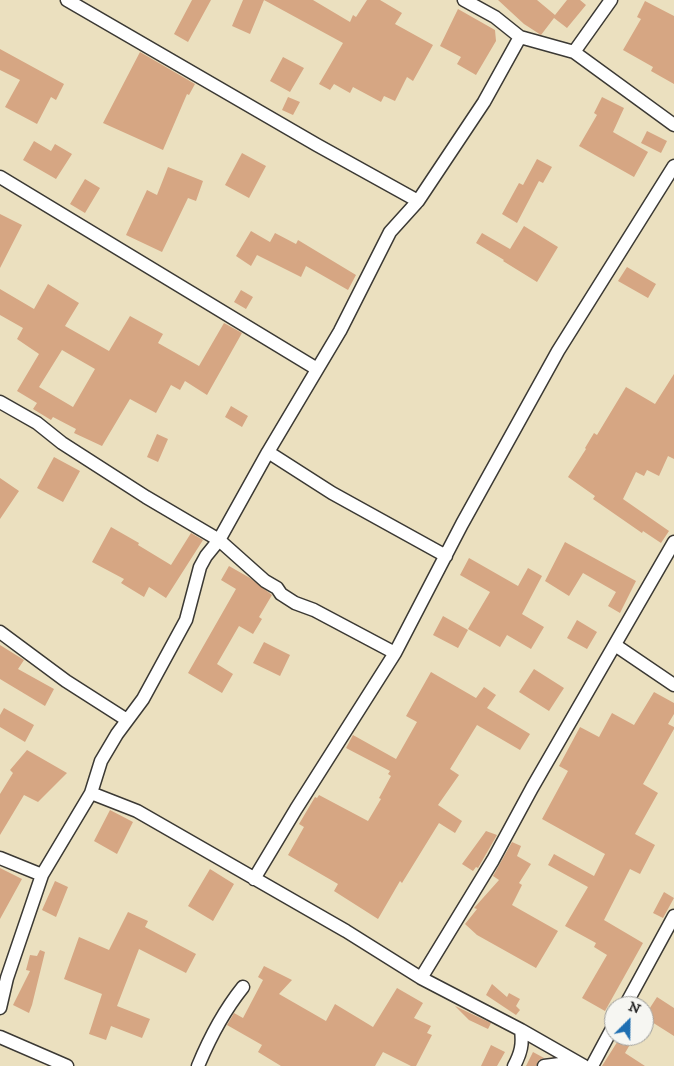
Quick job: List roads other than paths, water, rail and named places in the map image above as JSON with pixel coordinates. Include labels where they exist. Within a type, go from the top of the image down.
[{"type":"street","points":[[67,0],[317,145],[418,201]]},
{"type":"street","points":[[464,0],[495,17],[520,37],[574,52],[674,125]]},
{"type":"street","points":[[574,52],[611,0]]},
{"type":"street","points":[[0,1008],[12,962],[42,875],[91,793],[101,761],[117,734],[143,699],[186,620],[200,567],[219,540],[268,452],[340,332],[390,232],[418,201],[484,102],[520,37]]},
{"type":"street","points":[[254,880],[296,809],[395,653],[558,351],[674,166]]},
{"type":"street","points":[[0,177],[317,370]]},
{"type":"street","points":[[0,402],[37,423],[62,443],[138,492],[219,540],[265,581],[295,603],[329,617],[395,653]]},
{"type":"street","points":[[268,452],[332,492],[446,556]]},
{"type":"street","points":[[421,978],[493,860],[532,788],[674,542]]},
{"type":"street","points":[[0,632],[66,681],[128,720]]},
{"type":"street","points":[[615,645],[674,685]]},
{"type":"street","points":[[91,793],[137,811],[254,880],[346,931],[421,978],[521,1030],[580,1064]]},
{"type":"street","points":[[0,858],[42,875]]},
{"type":"street","points":[[630,996],[674,916]]},
{"type":"street","points":[[198,1066],[214,1028],[243,987]]},
{"type":"street","points":[[514,1066],[521,1054],[523,1044],[521,1030]]},
{"type":"street","points":[[0,1037],[67,1066]]},
{"type":"street","points":[[592,1066],[604,1044]]},
{"type":"street","points":[[544,1066],[580,1064]]}]
